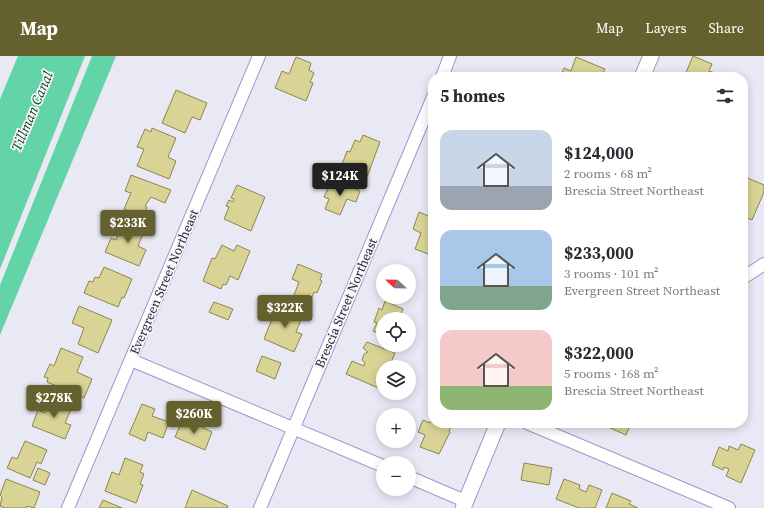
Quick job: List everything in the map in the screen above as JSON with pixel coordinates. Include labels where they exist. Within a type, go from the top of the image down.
[{"type":"street","name":"Evergreen Street Northeast","points":[[68,508],[259,56]]},
{"type":"street","points":[[444,72],[450,56]]},
{"type":"street","points":[[644,72],[651,56]]},
{"type":"street","name":"Brescia Street Northeast","points":[[260,508],[428,109]]},
{"type":"street","points":[[748,275],[764,264]]},
{"type":"street","points":[[131,360],[376,463]]},
{"type":"street","points":[[416,481],[464,505],[496,428]]},
{"type":"street","points":[[539,428],[728,508]]},
{"type":"water","name":"Tillman Canal","points":[[18,56],[85,56],[0,269],[0,99]]},
{"type":"water","points":[[92,56],[116,56],[0,335],[0,285]]},
{"type":"building","points":[[693,56],[712,64],[709,71],[712,72],[686,72]]},
{"type":"building","points":[[296,57],[311,63],[309,70],[314,73],[310,82],[313,83],[306,101],[275,88],[282,71],[289,74]]},
{"type":"building","points":[[576,57],[605,69],[604,72],[562,72],[564,68],[571,71]]},
{"type":"building","points":[[176,90],[207,103],[200,120],[192,117],[185,133],[162,123]]},
{"type":"building","points":[[152,128],[176,138],[168,157],[176,161],[169,179],[137,166],[144,149],[137,147],[145,129],[151,132]]},
{"type":"building","points":[[363,135],[380,142],[367,177],[341,167],[347,151],[350,152],[355,140],[360,142]]},
{"type":"building","points":[[131,175],[171,190],[165,203],[151,197],[145,206],[147,207],[143,217],[124,209],[131,193],[125,191]]},
{"type":"building","points":[[748,178],[764,185],[764,192],[752,220],[748,218]]},
{"type":"building","points":[[337,181],[360,191],[356,202],[347,199],[340,215],[325,209],[329,199],[324,197],[329,186],[334,188]]},
{"type":"building","points":[[237,185],[265,197],[251,231],[224,219],[229,207],[226,206],[229,200],[233,202],[234,199],[231,198]]},
{"type":"building","points":[[419,212],[428,216],[428,254],[415,249],[421,233],[413,229]]},
{"type":"building","points":[[123,221],[145,229],[138,246],[146,250],[139,266],[105,252],[111,238],[116,240]]},
{"type":"building","points":[[222,245],[234,251],[237,245],[250,251],[238,280],[230,276],[226,285],[223,284],[221,289],[203,281],[212,258],[215,259]]},
{"type":"building","points":[[298,264],[322,274],[320,280],[322,281],[317,293],[314,292],[309,305],[293,298],[299,282],[292,279]]},
{"type":"building","points":[[104,267],[132,279],[124,298],[122,297],[118,307],[84,293],[89,281],[93,282],[95,277],[99,278]]},
{"type":"building","points":[[214,302],[233,309],[228,320],[209,312]]},
{"type":"building","points":[[384,304],[392,304],[403,309],[402,312],[378,312],[379,308],[382,310]]},
{"type":"building","points":[[79,306],[112,320],[98,353],[78,344],[84,328],[72,323]]},
{"type":"building","points":[[287,308],[303,315],[296,332],[302,334],[294,352],[264,339],[276,309],[285,313]]},
{"type":"building","points":[[376,325],[376,332],[373,331]]},
{"type":"building","points":[[367,342],[376,346],[376,352],[395,353],[392,360],[376,360],[376,387],[346,374],[352,361],[364,366],[365,363],[362,360],[364,354],[368,352],[363,348]]},
{"type":"building","points":[[61,348],[83,357],[77,372],[92,379],[84,398],[47,382],[48,378],[44,377],[50,364],[54,366]]},
{"type":"building","points":[[262,356],[281,363],[275,379],[256,371]]},
{"type":"building","points":[[51,399],[73,405],[65,423],[71,425],[65,439],[32,426],[38,410],[45,413]]},
{"type":"building","points":[[142,404],[155,409],[152,416],[169,422],[163,438],[148,432],[145,441],[129,434]]},
{"type":"building","points":[[423,420],[428,422],[428,428],[450,428],[439,454],[420,447],[425,435],[418,432]]},
{"type":"building","points":[[182,421],[195,426],[196,424],[212,432],[205,450],[175,437]]},
{"type":"building","points":[[610,428],[629,428],[626,435]]},
{"type":"building","points":[[25,441],[47,450],[41,464],[37,462],[30,478],[7,468],[12,457],[17,459]]},
{"type":"building","points":[[741,444],[755,450],[741,483],[726,476],[729,469],[724,467],[723,470],[712,465],[719,447],[728,451],[729,446],[738,450]]},
{"type":"building","points":[[125,458],[143,465],[140,472],[144,474],[140,484],[143,485],[136,503],[105,491],[112,472],[119,475]]},
{"type":"building","points":[[524,463],[552,468],[549,485],[521,480]]},
{"type":"building","points":[[38,468],[50,473],[45,485],[33,480]]},
{"type":"building","points":[[6,479],[40,492],[34,508],[27,506],[26,508],[5,508],[0,506],[2,497],[0,495]]},
{"type":"building","points":[[564,479],[580,485],[579,489],[586,492],[589,485],[602,490],[595,508],[579,508],[556,499]]},
{"type":"building","points":[[192,490],[228,506],[227,508],[185,508]]},
{"type":"building","points":[[612,493],[631,501],[629,504],[638,508],[606,508]]},
{"type":"building","points":[[103,500],[122,508],[99,508]]}]
